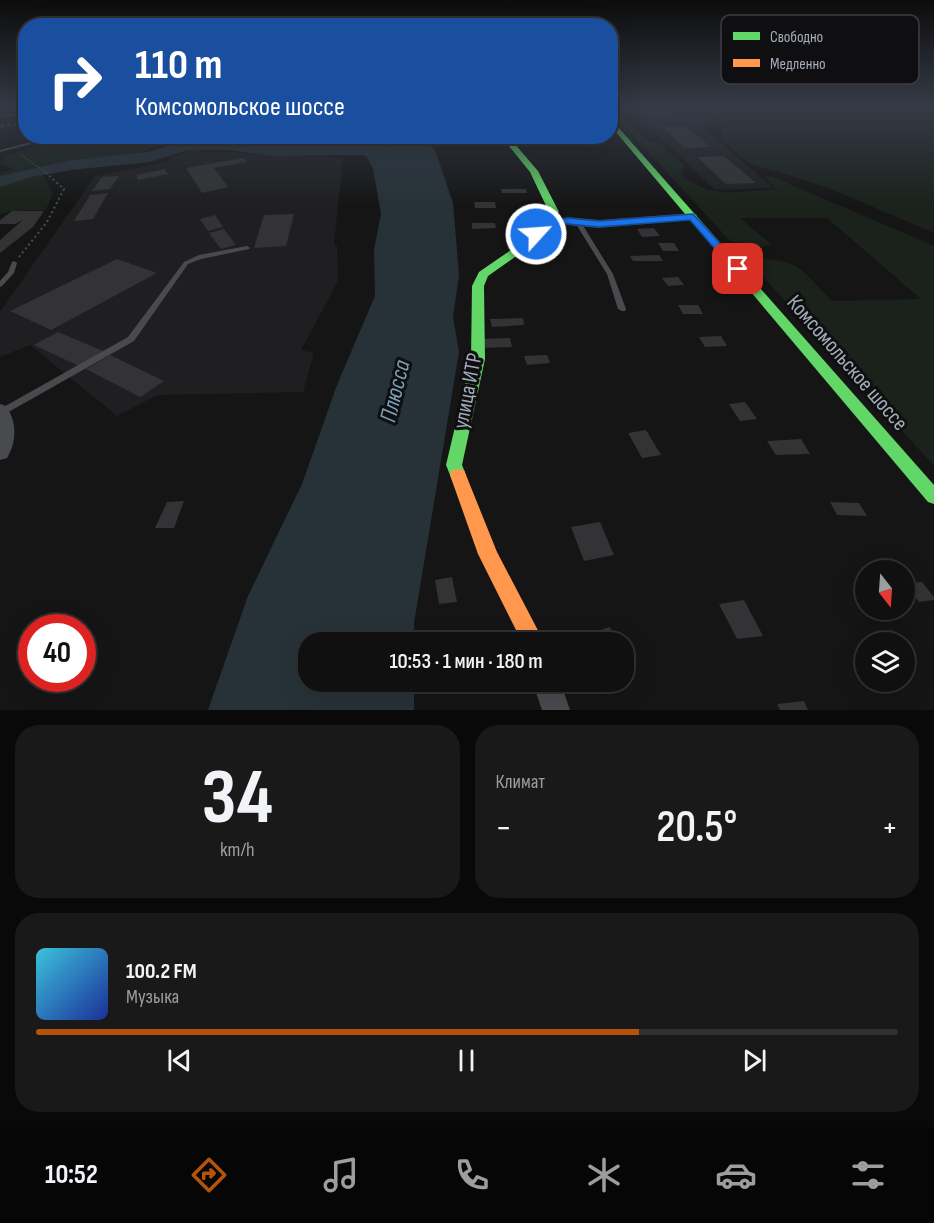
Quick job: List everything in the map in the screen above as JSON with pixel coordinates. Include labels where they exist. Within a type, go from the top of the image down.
[{"type":"street","name":"Комсомольское шоссе","points":[[626,139],[934,497]]},
{"type":"street","points":[[512,144],[539,176],[554,212],[573,223]]},
{"type":"street","name":"улица ИТР","points":[[527,632],[488,554],[454,465],[478,359],[478,286],[483,274],[528,243],[554,212]]},
{"type":"street","points":[[544,225],[693,217]]},
{"type":"street","points":[[0,453],[6,430],[1,411]]},
{"type":"street","points":[[550,692],[556,710]]},
{"type":"lane","points":[[0,151],[28,144]]},
{"type":"lane","points":[[573,223],[610,274],[622,309]]},
{"type":"lane","points":[[1,411],[131,339],[186,263],[199,257],[247,248]]},
{"type":"lane","points":[[0,285],[11,273],[14,263]]},
{"type":"path","points":[[14,263],[47,222],[64,189],[42,169]]},
{"type":"shaded area","points":[[637,139],[647,139],[663,146],[685,166],[681,174],[702,188],[726,192],[776,189],[764,176],[773,177],[934,246],[934,466],[746,258],[777,260],[796,266],[832,301],[921,299],[827,218],[740,218],[771,244],[763,247],[730,241]]},
{"type":"shaded area","points":[[662,139],[716,139],[774,188],[715,190]]},
{"type":"shaded area","points":[[723,139],[934,139],[934,233],[824,186],[748,163],[723,142]]},
{"type":"shaded area","points":[[43,144],[160,144],[158,147],[126,157],[54,165],[0,177],[0,173],[13,169],[0,163],[7,156]]},
{"type":"shaded area","points":[[192,150],[343,158],[334,244],[337,246],[338,281],[301,350],[314,353],[303,392],[157,395],[117,416],[30,345],[0,357],[0,312],[95,176],[167,162],[172,157]]},
{"type":"shaded area","points":[[42,174],[53,193],[46,210],[12,211],[0,215],[0,184],[20,177]]},
{"type":"water","name":"Плюсса","points":[[359,144],[429,144],[435,150],[453,203],[459,275],[453,317],[459,352],[414,632],[298,632],[298,692],[414,692],[414,710],[208,710],[248,596],[302,484],[337,385],[375,296],[374,250],[381,214],[373,169],[366,156],[349,148]]},
{"type":"building","points":[[675,139],[701,139],[710,147],[684,148]]},
{"type":"building","points":[[724,156],[756,183],[726,184],[697,157]]},
{"type":"building","points":[[243,158],[247,162],[214,168],[228,187],[202,193],[186,168]]},
{"type":"building","points":[[165,169],[168,174],[138,180],[136,175]]},
{"type":"building","points":[[119,176],[110,189],[92,191],[102,177]]},
{"type":"building","points":[[501,189],[526,189],[527,193],[502,193]]},
{"type":"building","points":[[108,193],[93,219],[74,221],[90,195]]},
{"type":"building","points":[[474,202],[495,202],[496,208],[475,208]]},
{"type":"building","points":[[12,211],[44,211],[33,227],[0,253],[0,240],[23,220],[15,224],[0,224],[0,220]]},
{"type":"building","points":[[294,214],[286,246],[254,248],[264,215]]},
{"type":"building","points":[[215,215],[223,227],[208,231],[200,219]]},
{"type":"building","points":[[472,223],[495,223],[496,228],[472,229]]},
{"type":"building","points":[[654,228],[660,236],[642,237],[637,229]]},
{"type":"building","points":[[224,229],[236,245],[221,249],[209,233]]},
{"type":"building","points":[[658,243],[674,243],[679,251],[663,251]]},
{"type":"building","points":[[659,255],[663,261],[633,261],[630,256]]},
{"type":"building","points":[[117,259],[157,273],[51,330],[10,311]]},
{"type":"building","points":[[678,277],[684,285],[668,286],[662,278]]},
{"type":"building","points":[[678,305],[698,305],[703,314],[683,314]]},
{"type":"building","points":[[523,318],[524,325],[492,327],[490,319]]},
{"type":"building","points":[[58,332],[103,351],[79,366],[34,345]]},
{"type":"building","points":[[721,336],[727,346],[705,347],[699,337]]},
{"type":"building","points":[[510,338],[512,347],[479,348],[478,339]]},
{"type":"building","points":[[110,355],[164,381],[140,397],[86,369]]},
{"type":"building","points":[[547,355],[550,363],[527,365],[524,356]]},
{"type":"building","points":[[745,402],[757,419],[740,421],[729,404]]},
{"type":"building","points":[[646,430],[661,455],[642,458],[628,433]]},
{"type":"building","points":[[801,439],[810,454],[776,455],[767,441]]},
{"type":"building","points":[[184,501],[174,528],[155,528],[167,502]]},
{"type":"building","points":[[830,502],[859,503],[867,516],[837,515]]},
{"type":"building","points":[[600,522],[614,555],[584,561],[571,527]]},
{"type":"building","points":[[452,577],[457,602],[439,604],[435,580]]},
{"type":"building","points":[[922,582],[934,600],[919,602],[915,597],[915,583]]},
{"type":"building","points":[[744,600],[763,636],[737,639],[719,604]]},
{"type":"building","points":[[610,627],[612,632],[594,632]]},
{"type":"building","points":[[804,701],[808,710],[780,710],[777,704]]},
{"type":"waterway","points":[[0,182],[28,173],[72,165],[149,157],[188,145],[227,145],[273,151],[386,150]]},
{"type":"traffic: fast","points":[[626,139],[934,497]]},
{"type":"traffic: fast","points":[[458,475],[454,465],[478,359],[478,286],[483,274],[528,243],[554,212],[534,171],[511,144]]},
{"type":"traffic: slow","points":[[458,475],[488,554],[528,632]]},
{"type":"route","points":[[536,234],[544,225],[556,222],[599,224],[693,217],[738,269]]}]
